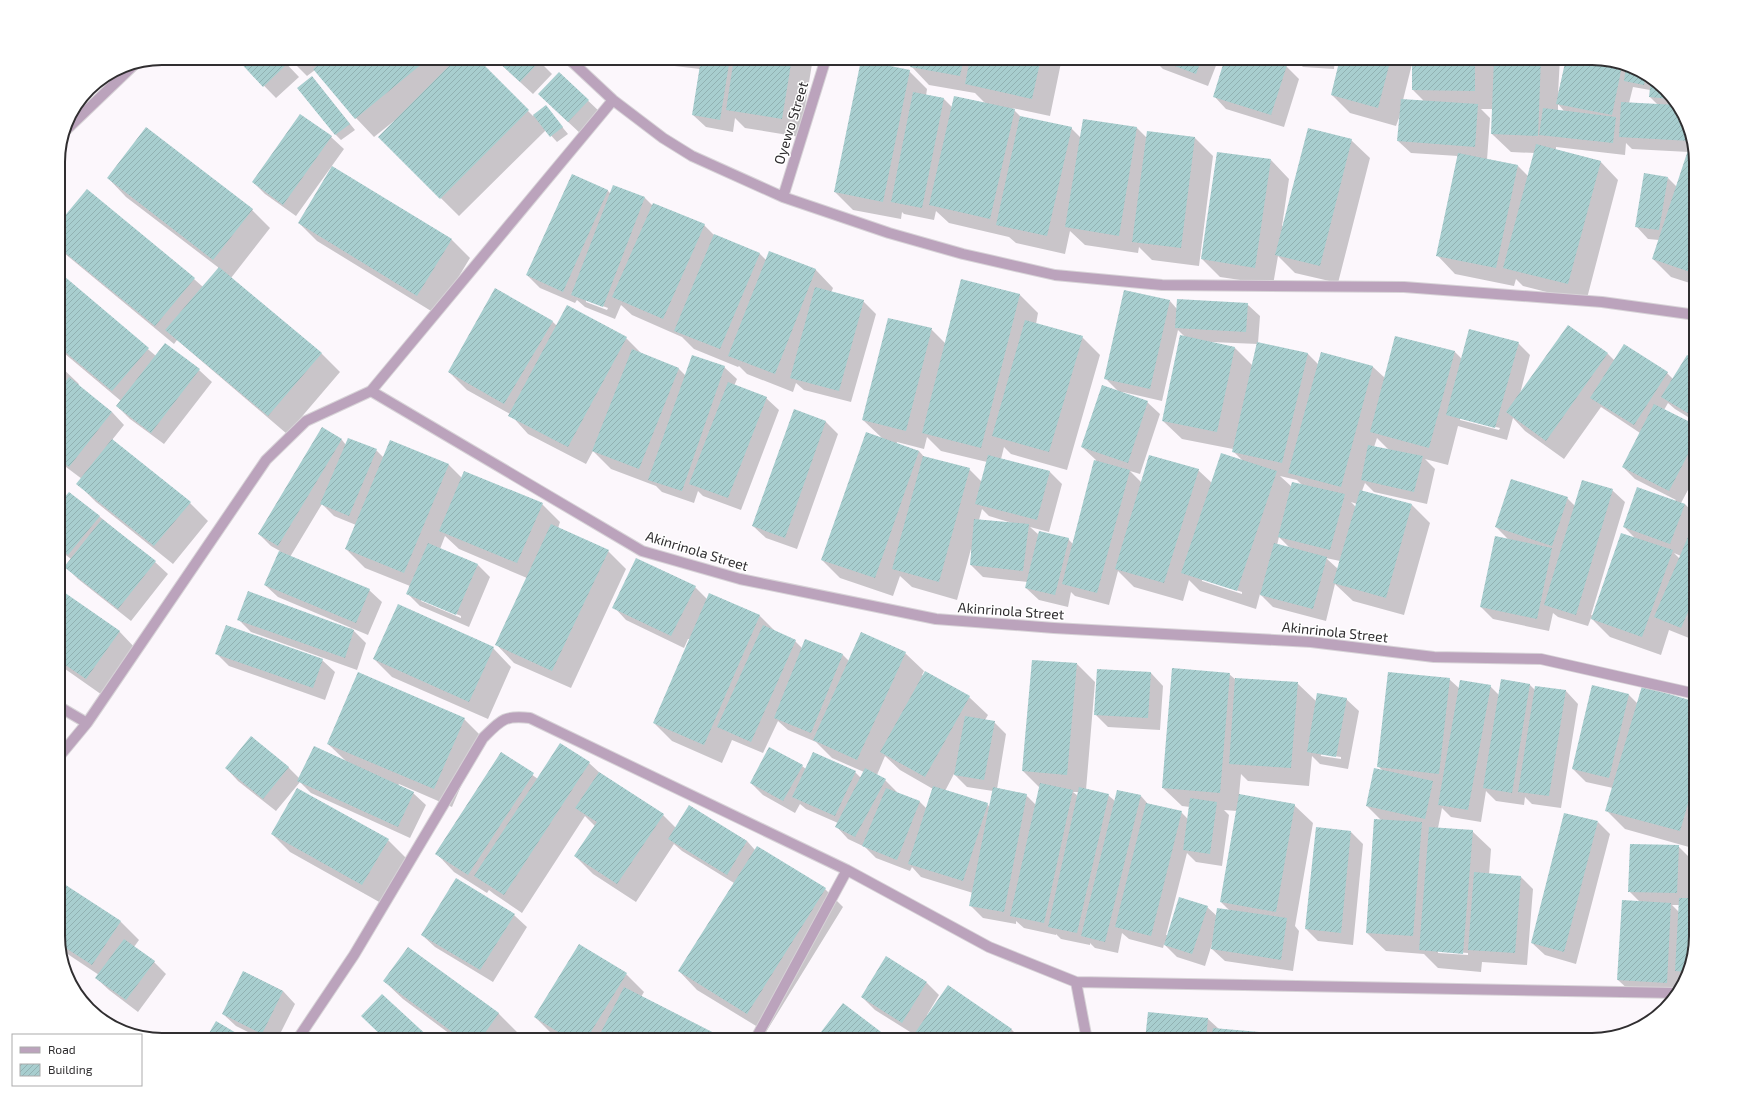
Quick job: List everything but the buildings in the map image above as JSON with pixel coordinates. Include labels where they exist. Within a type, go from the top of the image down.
[{"type":"street","points":[[576,65],[613,100],[663,138],[692,156],[783,197],[889,233],[964,254],[1055,275],[1162,285],[1404,287],[1602,302],[1689,314]]},
{"type":"street","name":"Oyewo Street","points":[[783,197],[824,65]]},
{"type":"street","points":[[73,123],[127,72]]},
{"type":"street","points":[[65,749],[86,723],[266,460],[306,420],[371,391],[613,100]]},
{"type":"street","name":"Akinrinola Street","points":[[371,391],[642,551],[740,579],[936,619],[1054,628],[1311,642],[1434,657],[1541,659],[1689,692]]},
{"type":"street","points":[[65,710],[86,723]]},
{"type":"street","points":[[302,1033],[354,955],[483,738],[499,722],[514,716],[530,718],[847,870],[989,947],[1076,982],[1670,993]]},
{"type":"street","points":[[759,1033],[847,870]]},
{"type":"street","points":[[1076,982],[1086,1033]]}]
